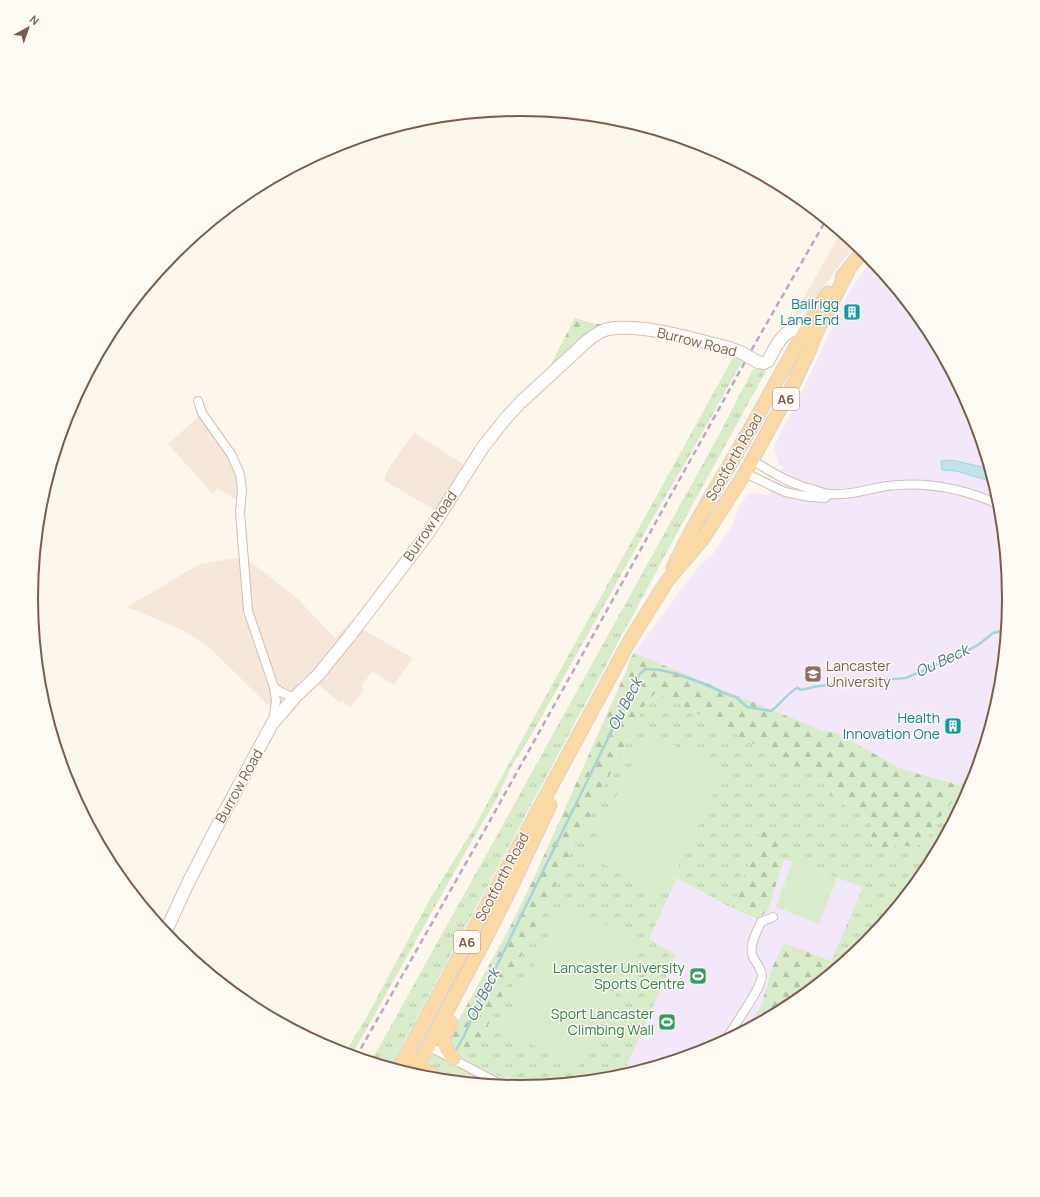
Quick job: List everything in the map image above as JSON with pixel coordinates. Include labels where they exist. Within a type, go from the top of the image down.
[{"type":"main road","name":"Scotforth Road","points":[[401,1065],[624,651],[667,581],[702,540],[739,466],[774,388],[810,333],[830,289],[860,257]]},
{"type":"main road","name":"Scotforth Road","points":[[667,581],[684,543],[739,466],[752,460],[791,389],[810,349],[810,333]]},
{"type":"main road","name":"Scotforth Road","points":[[417,1069],[506,898],[548,811],[573,747]]},
{"type":"main road","points":[[454,1059],[447,1052],[444,1046],[443,1037],[509,909],[537,848],[548,811]]},
{"type":"main road","points":[[415,1069],[411,1048],[428,1046]]},
{"type":"street","name":"Burrow Road","points":[[168,927],[189,881],[272,724],[294,698],[318,675],[356,628],[428,532],[483,447],[506,418],[586,341],[598,333],[623,328],[666,333],[724,347],[742,353],[758,362],[764,363],[768,361],[780,339],[787,332],[798,328],[810,333]]},
{"type":"street","points":[[198,401],[202,413],[231,454],[240,474],[242,490],[240,512],[248,611],[274,687],[276,701],[272,724]]},
{"type":"street","points":[[752,460],[786,481],[829,494],[859,492],[887,486],[916,484],[957,490],[973,494],[993,502]]},
{"type":"street","points":[[739,466],[775,488],[797,495],[824,498],[829,494]]},
{"type":"street","points":[[274,687],[294,698]]},
{"type":"street","points":[[731,1032],[759,987],[762,976],[751,949],[761,922],[772,917]]},
{"type":"street","points":[[428,1046],[491,1079]]},
{"type":"shaded area","points":[[838,236],[852,250],[809,307],[794,320],[798,308]]},
{"type":"shaded area","name":"Lancaster University","points":[[868,265],[883,282],[882,284],[887,287],[902,305],[921,331],[937,358],[952,385],[976,444],[986,474],[998,536],[1002,598],[1001,630],[993,693],[986,723],[965,783],[937,840],[921,866],[902,892],[861,939],[838,961],[788,999],[733,1031],[675,1055],[645,1064],[583,1076],[520,1080],[488,1079],[430,1072],[508,931],[533,880],[628,667],[629,661],[699,566],[713,554],[732,526],[740,504],[748,494],[760,493],[768,496],[783,467],[779,464],[774,448],[775,444],[853,286]]},
{"type":"shaded area","points":[[199,416],[229,456],[237,476],[239,491],[236,500],[217,488],[213,494],[168,444]]},
{"type":"shaded area","points":[[414,433],[465,465],[438,512],[385,481],[385,476],[391,465]]},
{"type":"shaded area","points":[[241,557],[251,562],[298,599],[335,638],[353,619],[362,629],[413,658],[394,685],[372,672],[361,686],[364,690],[350,708],[342,701],[340,703],[317,683],[287,719],[267,704],[212,650],[185,631],[127,607],[200,564]]},
{"type":"green space","points":[[575,318],[595,324],[608,324],[584,336],[549,368]]},
{"type":"green space","points":[[735,354],[743,360],[529,739],[511,767],[497,798],[354,1051],[348,1048],[364,1022],[430,899],[474,828]]},
{"type":"green space","points":[[753,369],[764,369],[766,371],[671,544],[405,1040],[394,1064],[373,1057],[485,857],[720,433]]},
{"type":"green space","points":[[634,653],[821,730],[840,734],[901,769],[964,786],[958,798],[954,799],[934,824],[927,839],[915,848],[899,844],[887,849],[877,847],[871,839],[872,829],[870,818],[846,806],[832,796],[825,783],[811,773],[669,698],[656,693],[647,700],[532,932],[479,1045],[469,1049],[462,1056],[454,1049],[451,1038],[452,1032],[508,931],[533,880],[628,667],[629,661]]},
{"type":"green space","points":[[656,693],[669,698],[811,773],[825,783],[832,796],[846,806],[870,818],[872,829],[871,839],[887,849],[899,844],[927,839],[934,824],[954,799],[958,798],[937,840],[921,866],[902,892],[861,939],[834,964],[831,961],[863,887],[775,857],[778,848],[760,835],[732,908],[677,878],[649,939],[676,955],[625,1068],[583,1076],[552,1079],[516,1080],[507,1075],[506,1078],[503,1078],[479,1067],[462,1056],[469,1049],[479,1045],[532,932],[647,700]]},
{"type":"green space","points":[[648,732],[725,770],[665,894],[587,856]]},
{"type":"green space","points":[[969,773],[963,787],[960,786]]},
{"type":"green space","points":[[766,828],[777,838],[778,848],[776,857],[784,859],[768,910],[758,919],[732,908],[760,835]]},
{"type":"green space","points":[[792,862],[837,878],[819,924],[776,907]]},
{"type":"green space","points":[[565,904],[642,943],[578,1068],[501,1029]]},
{"type":"green space","points":[[784,943],[831,961],[834,964],[788,999],[752,1021],[761,1006],[773,966]]},
{"type":"green space","points":[[431,1055],[438,1055],[471,1074],[469,1077],[442,1074],[428,1066],[427,1062]]},
{"type":"water","points":[[952,460],[984,468],[987,480],[956,471],[942,470],[941,461]]},
{"type":"waterway","name":"Ou Beck","points":[[456,1050],[639,675],[645,669],[660,670],[677,674],[736,697],[747,707],[771,711],[797,688],[802,690],[840,683],[906,678],[965,652],[978,645],[993,633],[1001,631]]},
{"type":"railway","points":[[359,1053],[487,826],[756,342],[823,224]]},
{"type":"place","name":"Bailrigg Lane End","points":[[852,312]]},
{"type":"place","name":"Lancaster University","points":[[813,674]]},
{"type":"place","name":"Health Innovation One","points":[[953,726]]},
{"type":"place","name":"Lancaster University Sports Centre","points":[[698,976]]},
{"type":"place","name":"Sport Lancaster Climbing Wall","points":[[667,1022]]}]
